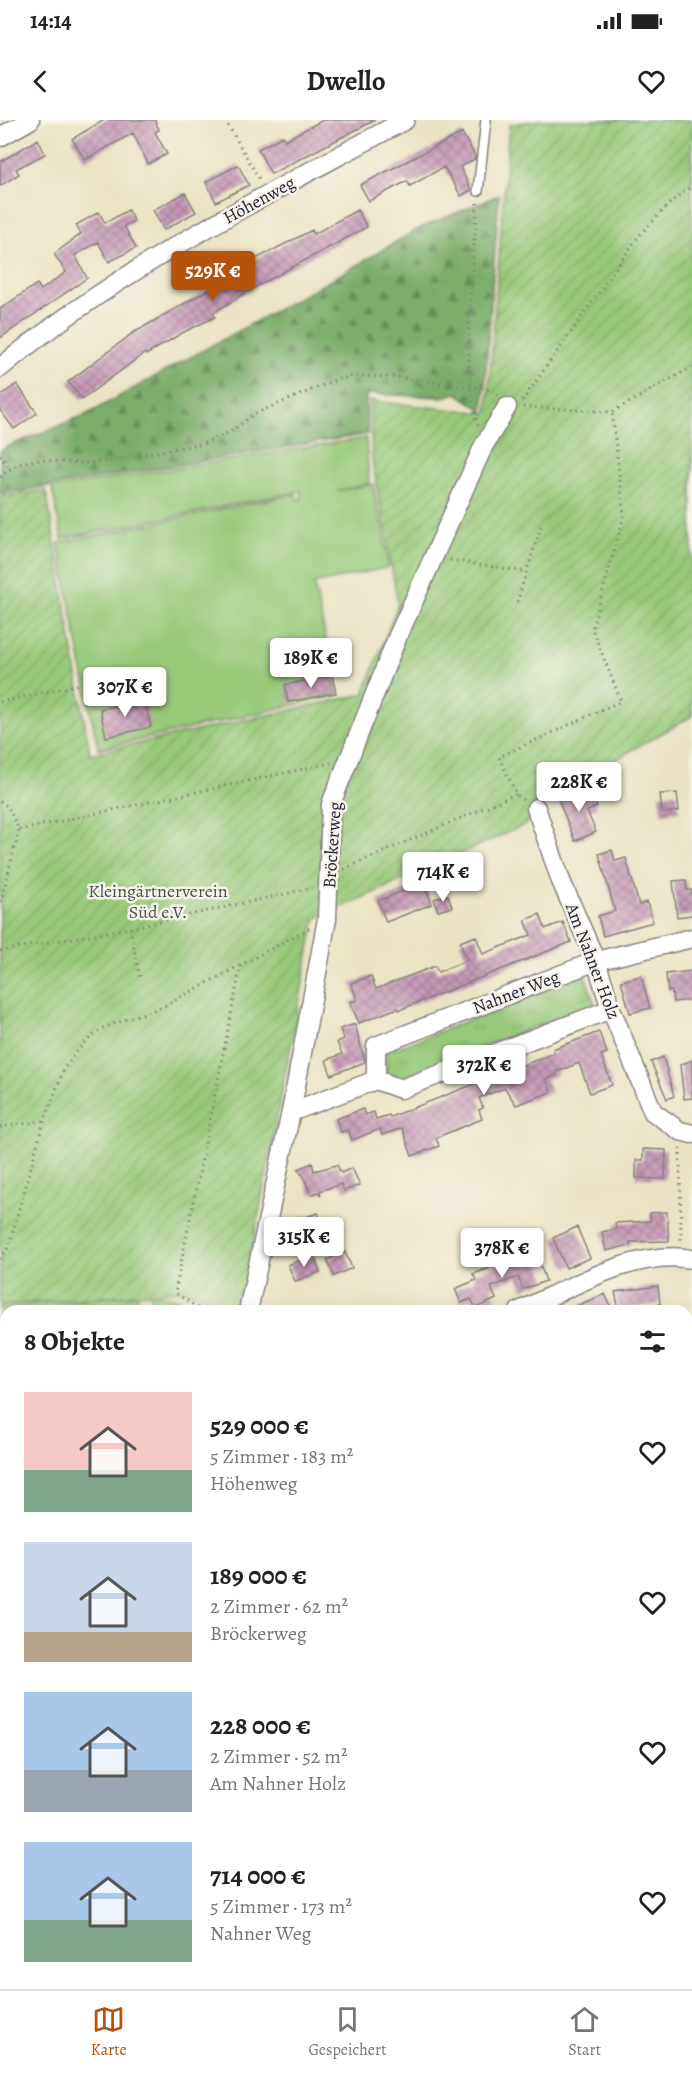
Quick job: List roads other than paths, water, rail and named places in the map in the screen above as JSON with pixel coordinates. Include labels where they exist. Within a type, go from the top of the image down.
[{"type":"street","points":[[0,138],[30,120]]},
{"type":"street","name":"Höhenweg","points":[[0,368],[40,334],[102,290],[169,249],[405,120]]},
{"type":"street","name":"Bröckerweg","points":[[249,1305],[291,1112],[327,919],[331,804],[397,638],[484,445],[507,407]]},
{"type":"street","name":"Am Nahner Holz","points":[[536,808],[561,881],[596,961],[611,1009],[653,1112],[686,1133]]},
{"type":"street","name":"Nahner Weg","points":[[376,1080],[376,1046],[596,961],[692,938]]},
{"type":"street","points":[[291,1112],[376,1080],[401,1089],[611,1009]]},
{"type":"street","points":[[533,1305],[626,1264],[687,1258]]},
{"type":"lane","points":[[478,191],[486,120]]},
{"type":"park label","name":"Kleingärtnerverein Süd e.V.","points":[[158,901]]}]
